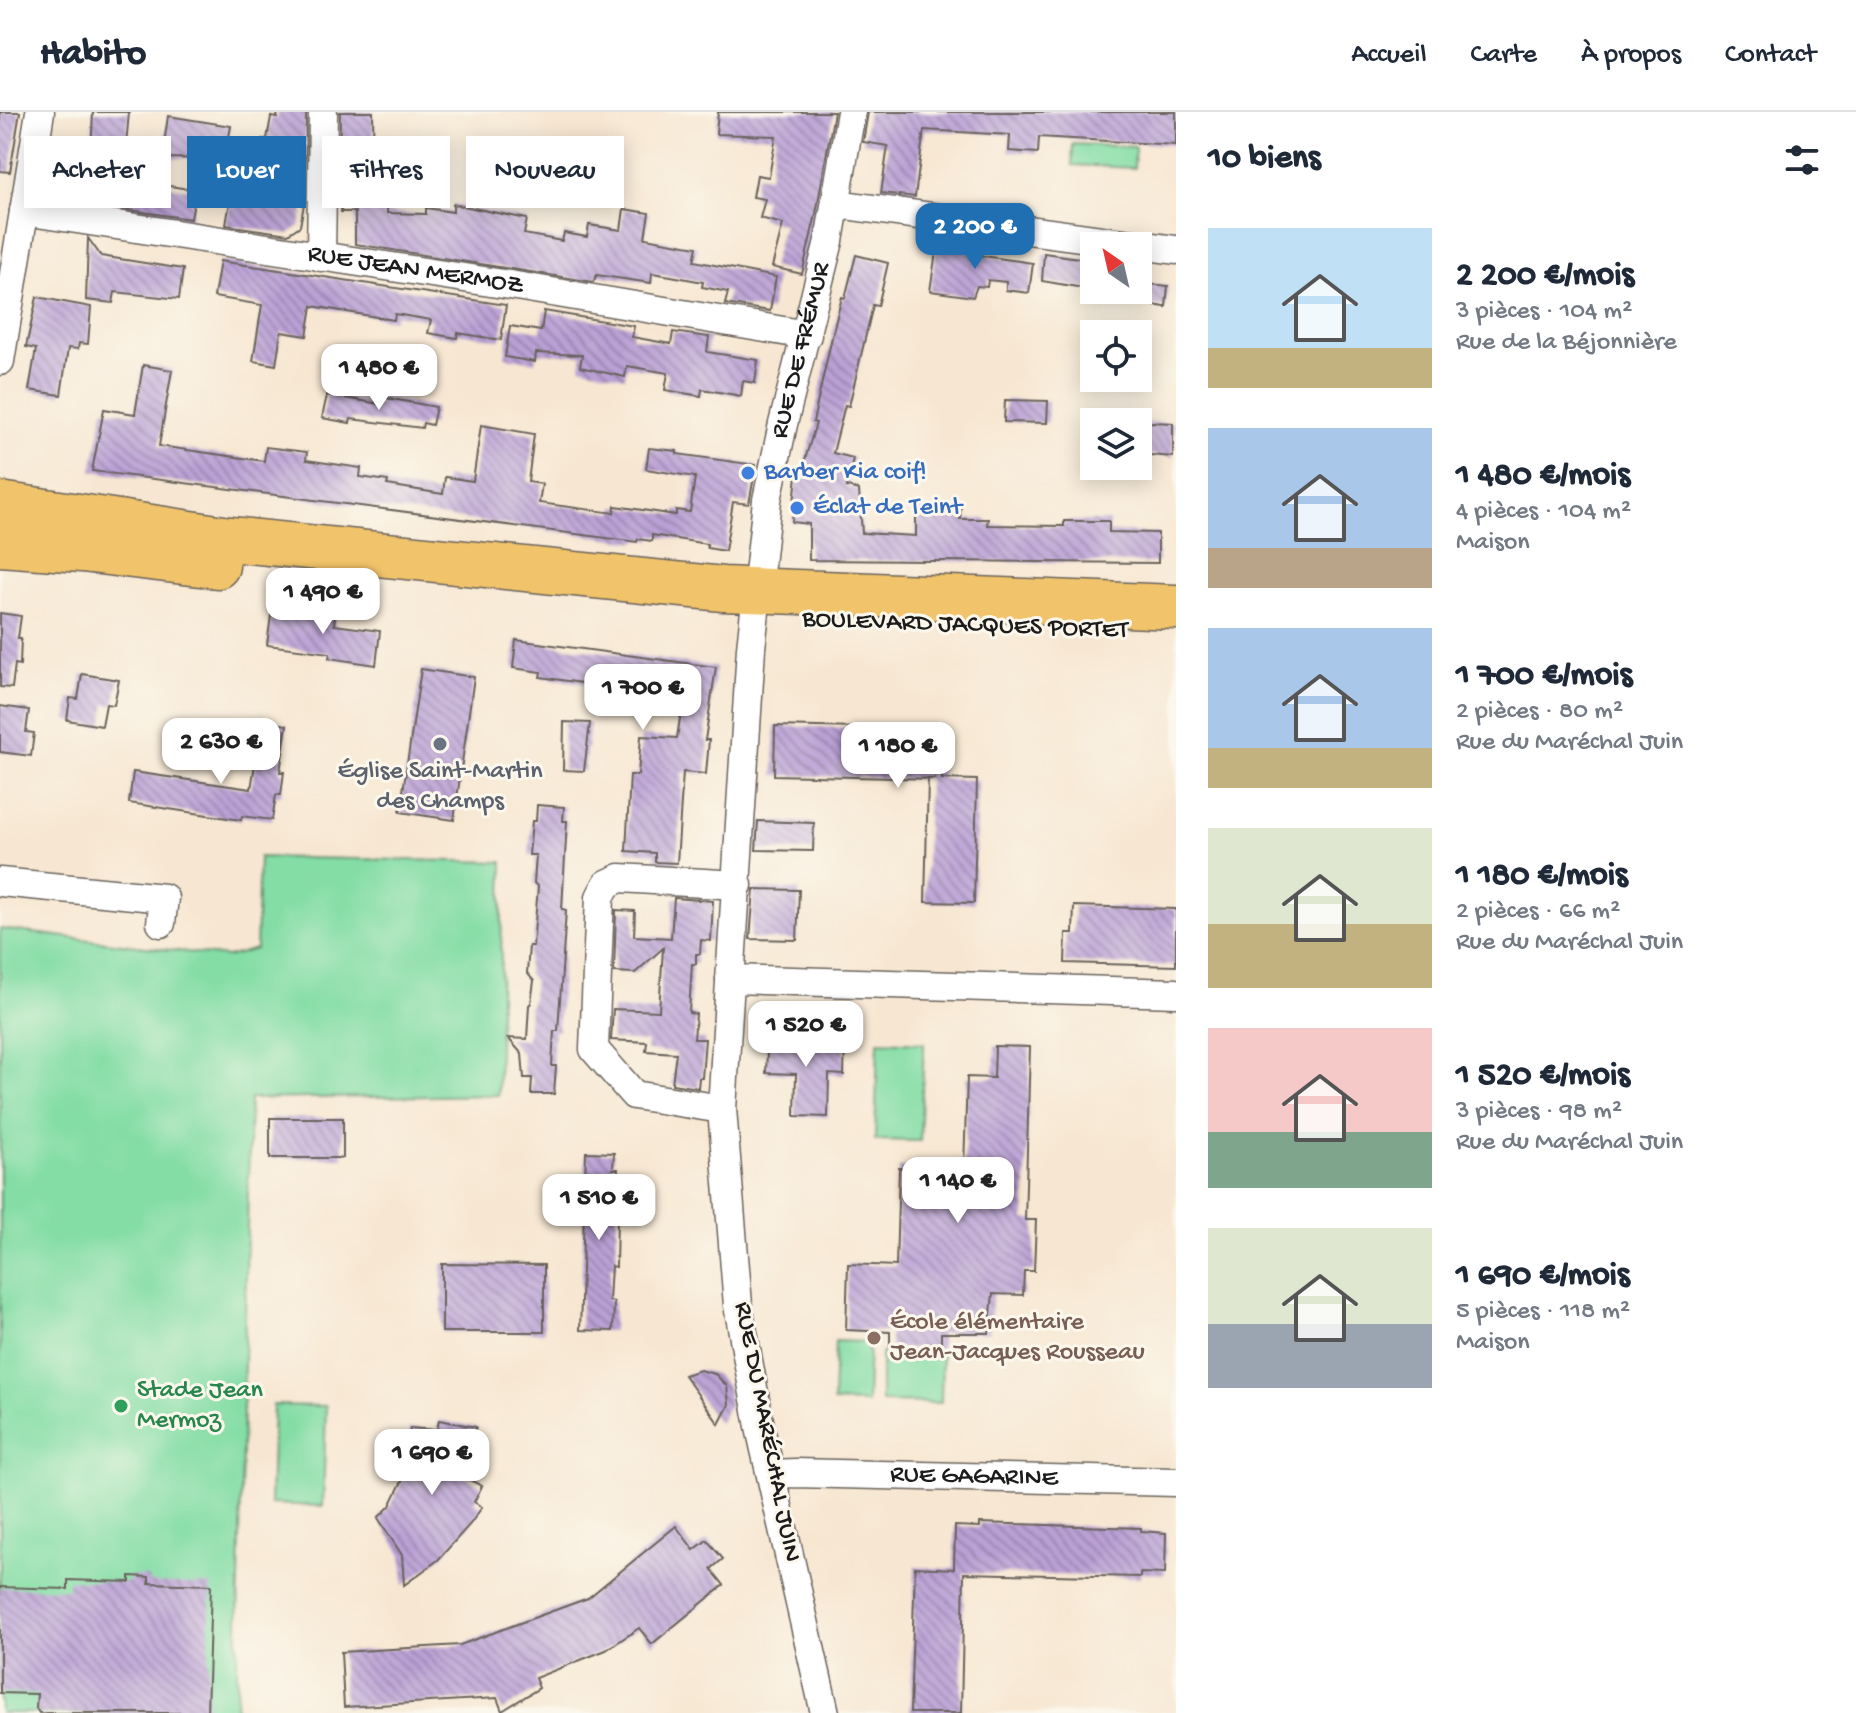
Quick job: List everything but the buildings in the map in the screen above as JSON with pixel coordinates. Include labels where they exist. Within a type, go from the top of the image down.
[{"type":"main road","points":[[15,526],[246,540],[723,589],[756,605]]},
{"type":"main road","name":"BOULEVARD JACQUES PORTET","points":[[756,605],[1176,607]]},
{"type":"main road","name":"BOULEVARD JACQUES PORTET","points":[[756,605],[1176,632]]},
{"type":"street","points":[[0,361],[40,112]]},
{"type":"street","points":[[321,257],[323,112]]},
{"type":"street","name":"RUE DE FRÉMUR","points":[[756,605],[772,466],[807,335],[837,204],[851,112]]},
{"type":"street","points":[[837,204],[1176,250]]},
{"type":"street","name":"RUE JEAN MERMOZ","points":[[24,211],[525,287],[807,335]]},
{"type":"street","name":"RUE DU MARÉCHAL JUIN","points":[[756,605],[722,1109],[738,1305],[761,1432],[825,1713]]},
{"type":"street","points":[[722,1109],[634,1095],[594,1049],[600,897],[607,884],[620,878],[738,885]]},
{"type":"street","points":[[0,882],[164,898],[161,923]]},
{"type":"street","points":[[730,979],[1176,993]]},
{"type":"street","name":"RUE GAGARINE","points":[[772,1474],[1176,1482]]},
{"type":"green space","points":[[1073,144],[1135,147],[1134,168],[1072,165]]},
{"type":"green space","name":"Stade Jean Mermoz","points":[[259,857],[503,862],[498,1095],[250,1099],[236,1713],[0,1713],[0,929],[227,957],[256,949]]},
{"type":"green space","points":[[878,1041],[924,1043],[920,1141],[875,1140]]},
{"type":"green space","points":[[835,1341],[869,1342],[867,1403],[833,1402]]},
{"type":"green space","points":[[881,1353],[942,1353],[941,1403],[881,1402]]},
{"type":"green space","points":[[273,1405],[326,1406],[323,1506],[270,1504]]},
{"type":"place","name":"Barber Kia coif!","points":[[748,473]]},
{"type":"place","name":"Éclat de Teint","points":[[797,508]]},
{"type":"place","name":"Église Saint-Martin des Champs","points":[[440,744]]},
{"type":"place","name":"École élémentaire Jean-Jacques Rousseau","points":[[874,1338]]},
{"type":"place","name":"Stade Jean Mermoz","points":[[121,1406]]}]
